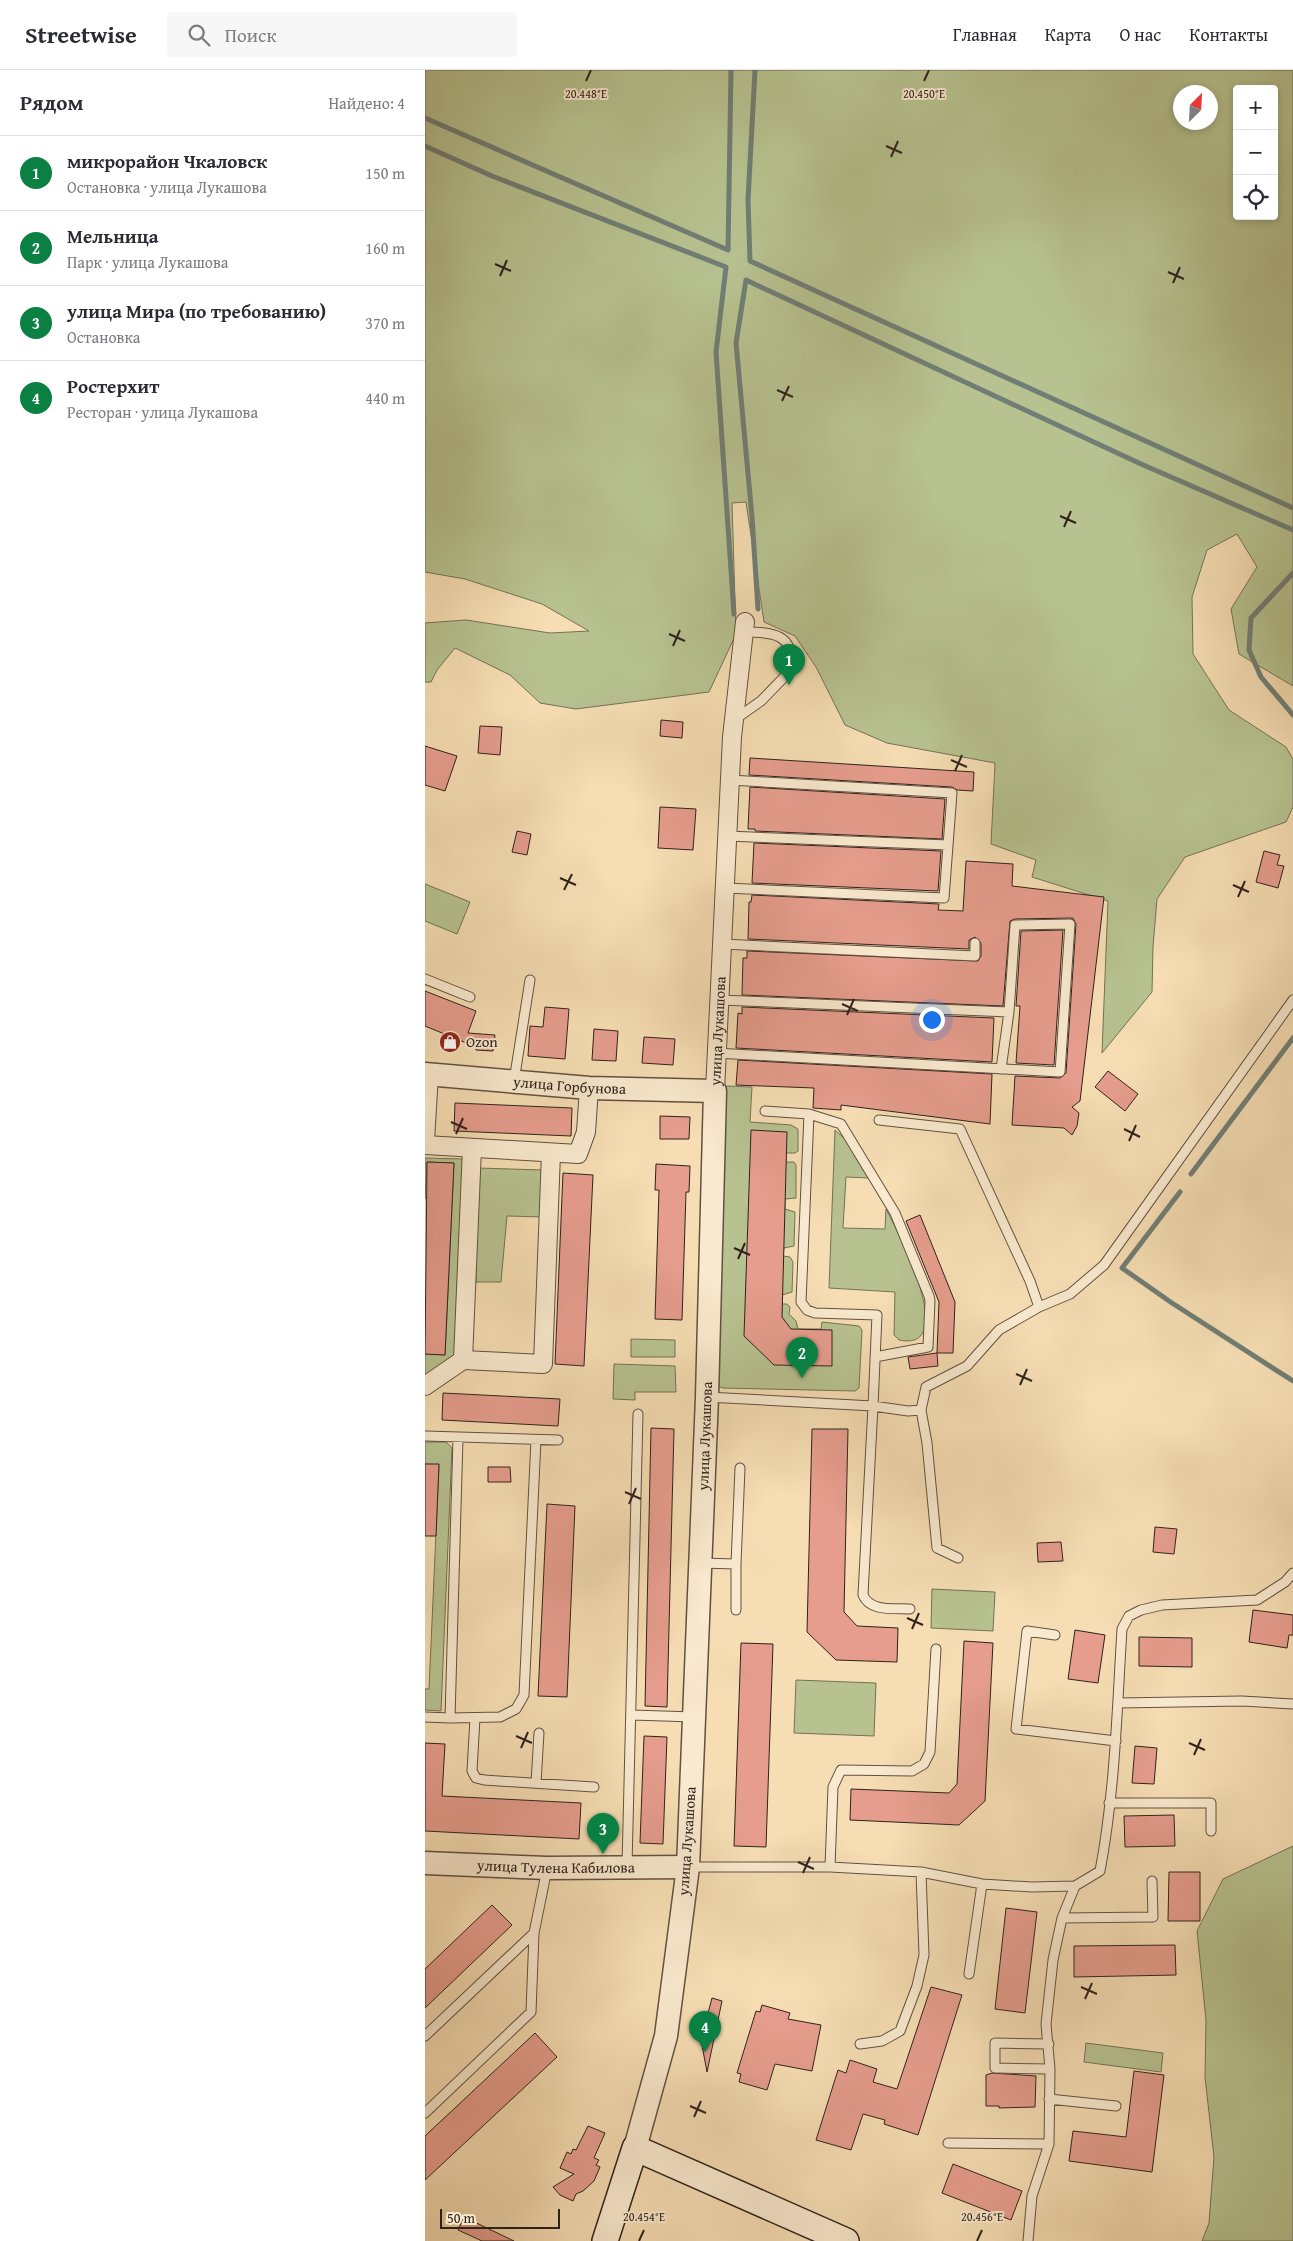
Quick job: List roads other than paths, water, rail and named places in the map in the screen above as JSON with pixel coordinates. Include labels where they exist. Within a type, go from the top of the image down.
[{"type":"main road","points":[[635,2148],[830,2238]]},
{"type":"main road","name":"улица Лукашова","points":[[605,2241],[635,2148]]},
{"type":"street","name":"улица Лукашова","points":[[635,2148],[666,2036],[688,1867],[707,1397],[719,1000],[734,721],[745,627]]},
{"type":"street","name":"улица Горбунова","points":[[427,1074],[589,1088],[715,1091]]},
{"type":"street","points":[[425,1141],[427,1074]]},
{"type":"street","points":[[425,1145],[578,1154],[586,1132],[589,1088]]},
{"type":"street","points":[[463,1360],[473,1148]]},
{"type":"street","points":[[425,1386],[463,1360],[543,1364],[551,1153]]},
{"type":"street","name":"улица Тулена Кабилова","points":[[425,1863],[547,1868],[688,1867]]},
{"type":"lane","points":[[734,721],[761,701],[792,669],[793,654],[787,642],[777,635],[745,627]]},
{"type":"lane","points":[[725,888],[944,898],[952,793],[730,780]]},
{"type":"lane","points":[[727,836],[948,846]]},
{"type":"lane","points":[[717,1053],[1001,1069],[1060,1072],[1070,924],[1015,925],[1009,1012],[1001,1069]]},
{"type":"lane","points":[[722,944],[975,956],[975,943]]},
{"type":"lane","points":[[425,979],[470,997]]},
{"type":"lane","points":[[514,1082],[530,980]]},
{"type":"lane","points":[[719,1000],[1009,1012]]},
{"type":"lane","points":[[958,1558],[937,1548],[927,1443],[921,1410],[926,1387],[967,1366],[999,1330],[1039,1307],[1070,1294],[1104,1265],[1293,1000]]},
{"type":"lane","points":[[765,1111],[809,1114],[841,1124],[895,1213],[930,1301],[927,1347],[875,1357]]},
{"type":"lane","points":[[809,1114],[801,1302],[807,1310],[815,1313],[877,1315],[863,1595],[866,1602],[873,1606],[910,1609]]},
{"type":"lane","points":[[879,1120],[960,1129],[1030,1280],[1039,1307]]},
{"type":"lane","points":[[707,1397],[873,1406],[908,1411],[921,1410]]},
{"type":"lane","points":[[627,1867],[638,1414]]},
{"type":"lane","points":[[425,1436],[558,1440]]},
{"type":"lane","points":[[450,1718],[458,1438]]},
{"type":"lane","points":[[425,1717],[500,1717],[515,1710],[523,1695],[536,1440]]},
{"type":"lane","points":[[735,1610],[740,1468]]},
{"type":"lane","points":[[700,1563],[736,1564]]},
{"type":"lane","points":[[688,1867],[830,1868],[921,1872],[982,1884],[1075,1886],[1100,1871],[1107,1836],[1116,1741],[1122,1629],[1129,1616],[1141,1610],[1163,1605],[1257,1600],[1285,1582],[1293,1573]]},
{"type":"lane","points":[[1055,1635],[1027,1631],[1016,1729],[1116,1741]]},
{"type":"lane","points":[[830,1868],[833,1787],[841,1770],[912,1771],[924,1764],[930,1752],[936,1649]]},
{"type":"lane","points":[[1118,1703],[1242,1701],[1293,1704]]},
{"type":"lane","points":[[632,1715],[694,1717]]},
{"type":"lane","points":[[475,1718],[472,1771],[477,1778],[594,1787]]},
{"type":"lane","points":[[536,1783],[539,1733]]},
{"type":"lane","points":[[1109,1803],[1211,1803],[1211,1830]]},
{"type":"lane","points":[[425,2113],[531,2012],[534,1933],[547,1868]]},
{"type":"lane","points":[[860,2044],[882,2041],[900,2031],[917,1986],[924,1955],[921,1872]]},
{"type":"lane","points":[[1062,1918],[1153,1917],[1152,1881]]},
{"type":"lane","points":[[969,1974],[982,1884]]},
{"type":"lane","points":[[1028,2241],[1032,2196],[1049,2144],[1050,2069],[1046,2024],[1053,1960],[1062,1918],[1075,1886]]},
{"type":"lane","points":[[425,2036],[534,1933]]},
{"type":"lane","points":[[1049,2044],[995,2043],[995,2068],[1050,2069]]},
{"type":"lane","points":[[1049,2098],[1116,2106]]},
{"type":"lane","points":[[948,2142],[1049,2144]]},
{"type":"waterway","points":[[425,118],[728,250],[731,70]]},
{"type":"waterway","points":[[755,70],[748,200],[750,261],[1293,508]]},
{"type":"waterway","points":[[425,146],[492,176],[726,267],[716,352],[734,614]]},
{"type":"waterway","points":[[758,609],[752,517],[736,343],[746,280],[1141,464],[1293,530]]},
{"type":"waterway","points":[[1293,573],[1251,618],[1249,650],[1261,677],[1293,715]]},
{"type":"waterway","points":[[1191,1174],[1293,1038]]},
{"type":"waterway","points":[[1180,1192],[1122,1268],[1172,1303],[1293,1381]]},
{"type":"place","name":"микрорайон Чкаловск","points":[[789,685]]},
{"type":"place","name":"Ozon","points":[[450,1042]]},
{"type":"place","name":"Мельница","points":[[802,1378]]},
{"type":"place","name":"улица Мира (по требованию)","points":[[603,1854]]},
{"type":"place","name":"Ростерхит","points":[[705,2052]]}]
